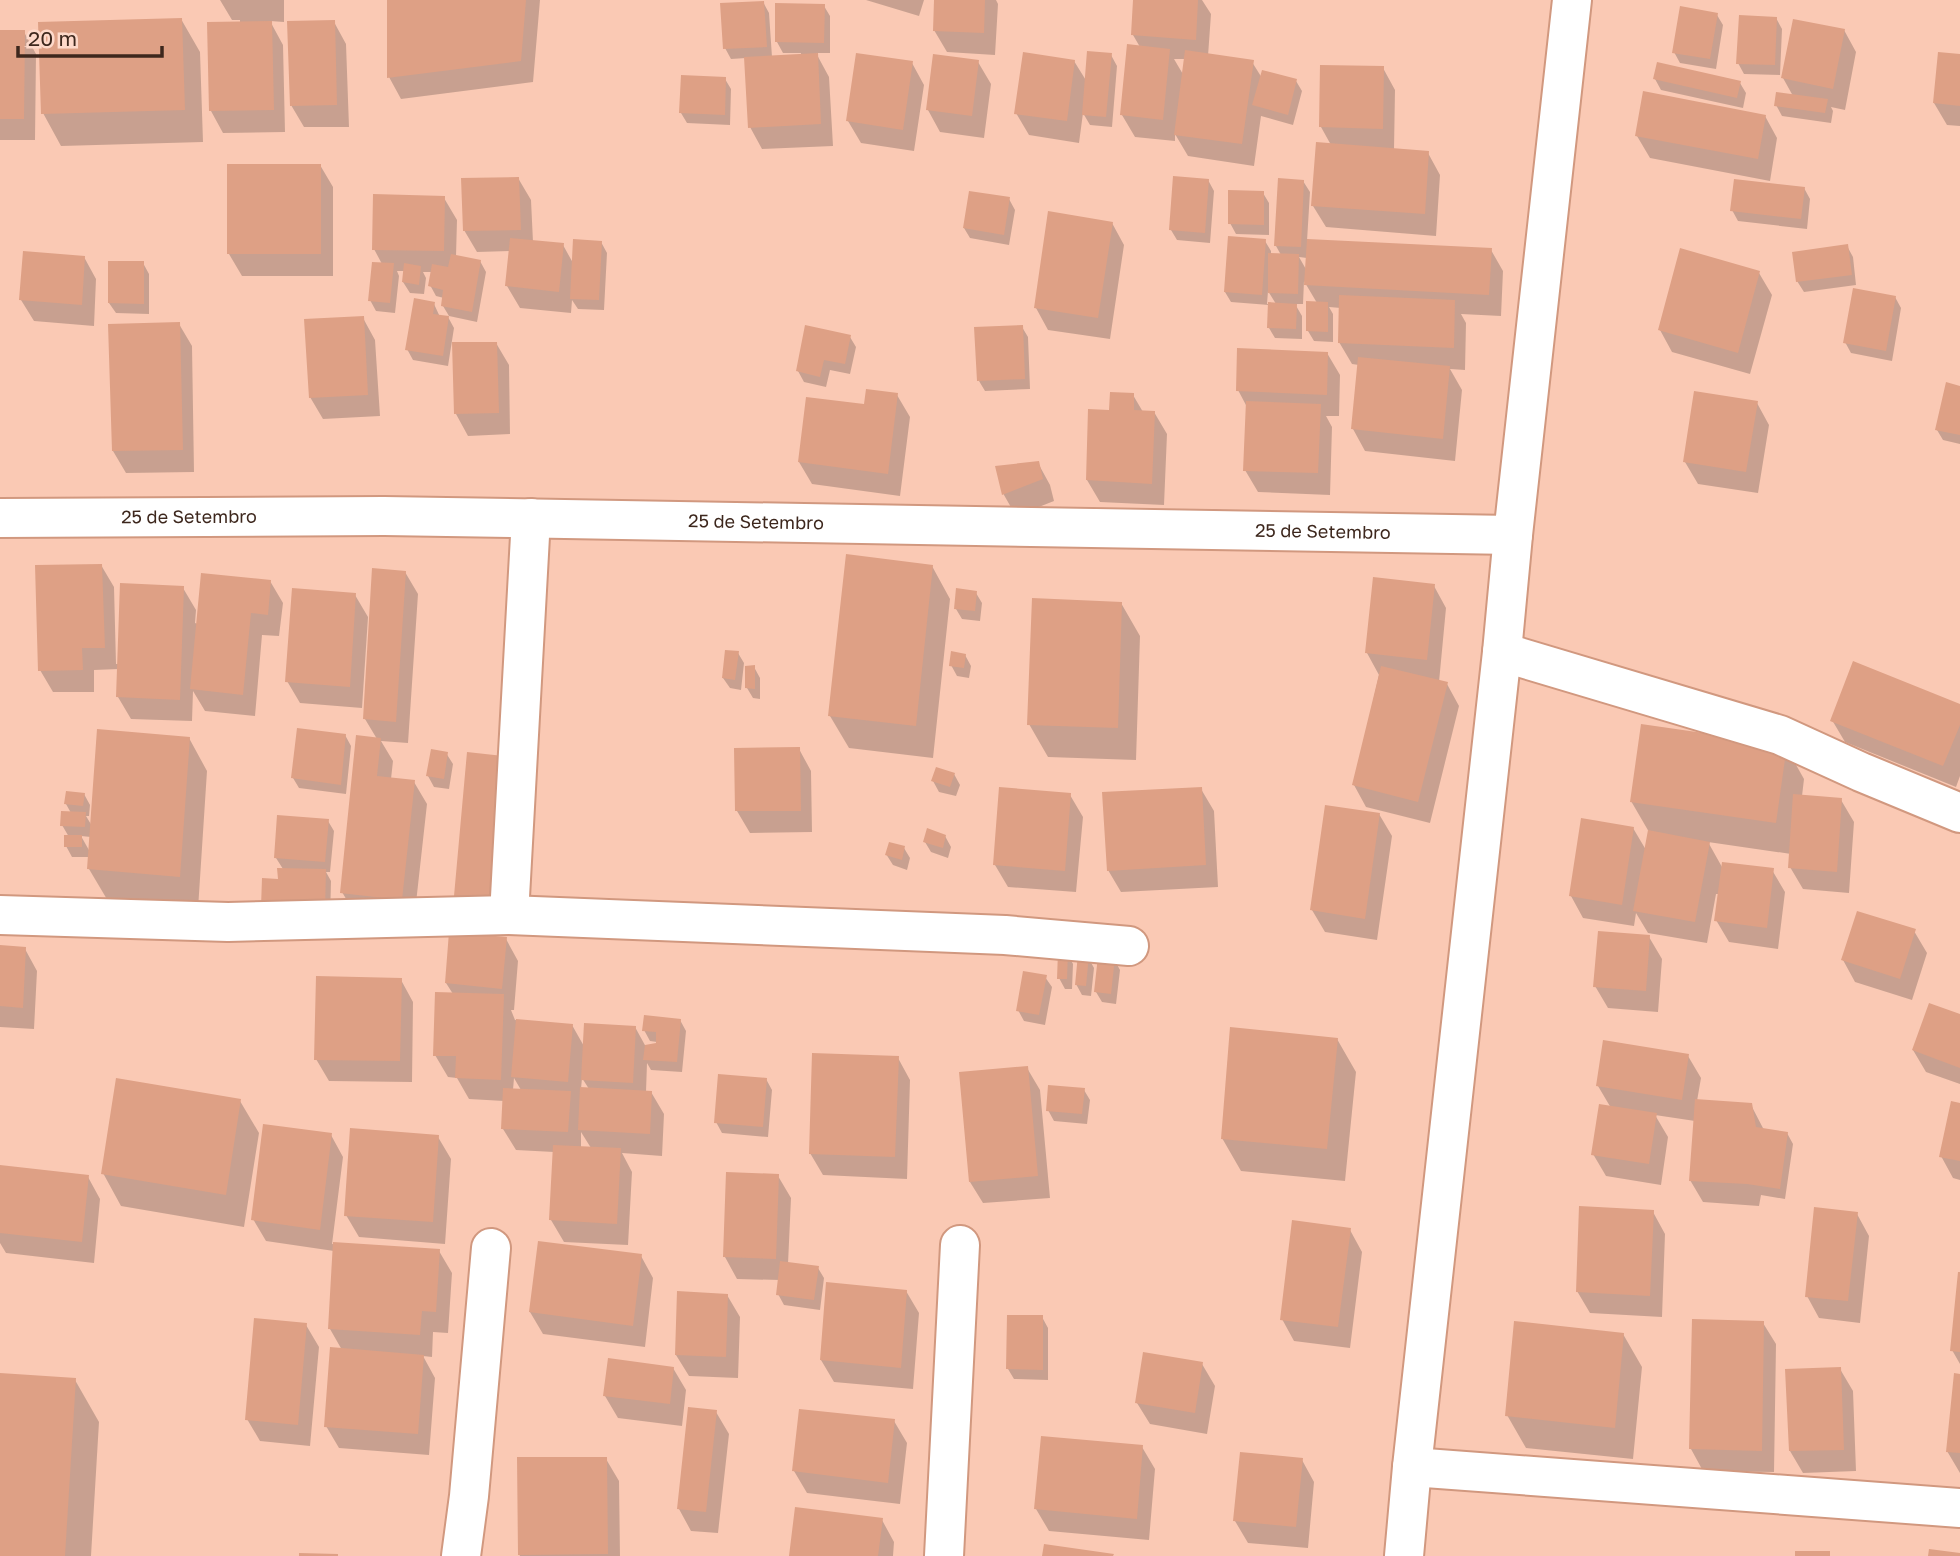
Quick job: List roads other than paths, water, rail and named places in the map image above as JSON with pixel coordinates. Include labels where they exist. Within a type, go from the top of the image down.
[{"type":"street","points":[[1404,1556],[1572,0]]},
{"type":"street","name":"25 de Setembro","points":[[0,518],[370,516],[1513,535]]},
{"type":"street","points":[[509,915],[531,518]]},
{"type":"street","points":[[1502,652],[1780,735],[1960,813]]},
{"type":"street","points":[[0,915],[228,922],[509,915],[1005,935],[1129,946]]},
{"type":"street","points":[[944,1556],[960,1245]]},
{"type":"street","points":[[461,1556],[469,1496],[491,1248]]},
{"type":"street","points":[[1412,1467],[1960,1508]]}]
